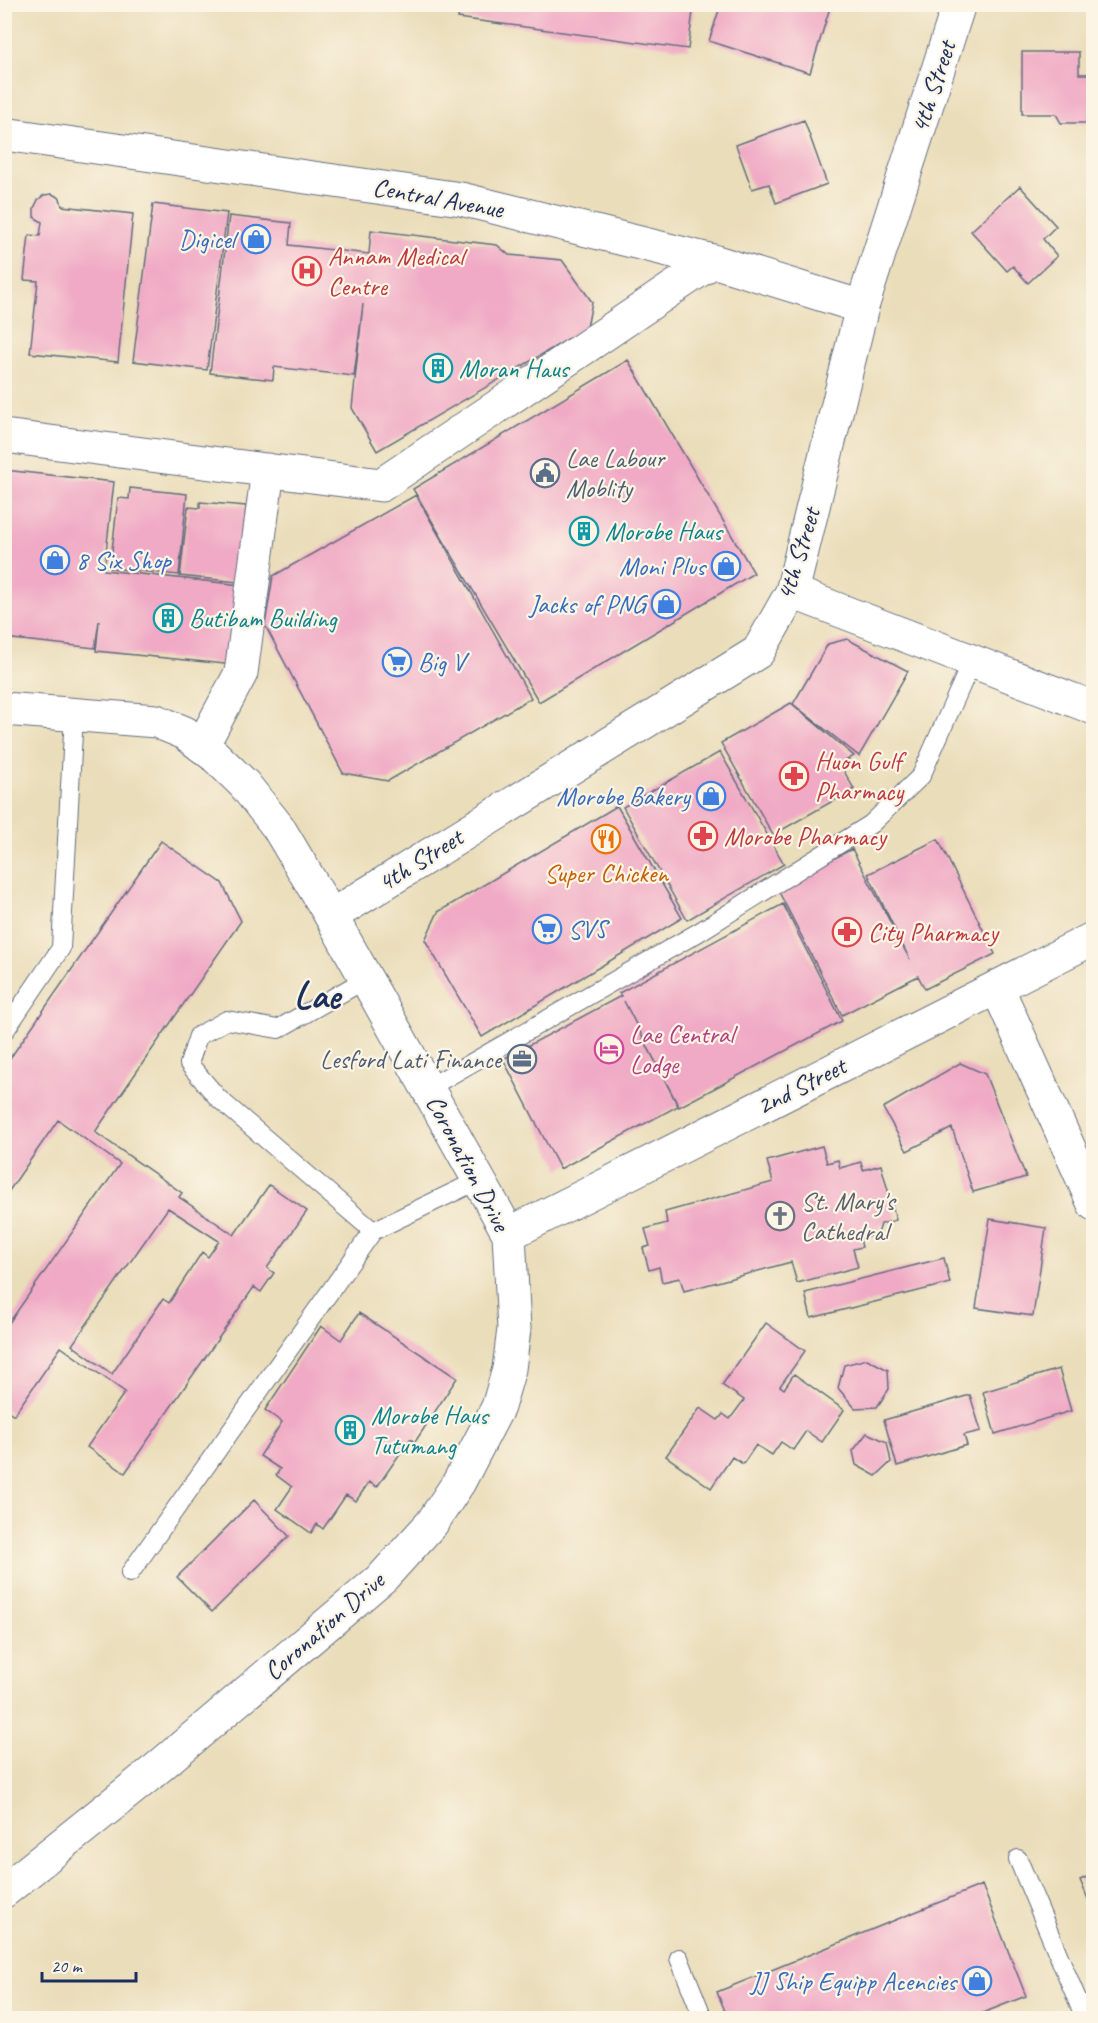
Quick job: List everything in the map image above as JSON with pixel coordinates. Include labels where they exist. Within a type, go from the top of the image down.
[{"type":"street","name":"4th Street","points":[[331,916],[758,652],[792,592],[862,307],[960,4]]},
{"type":"street","name":"Central Avenue","points":[[4,134],[461,199],[713,261],[862,307]]},
{"type":"street","points":[[4,436],[381,485],[713,261]]},
{"type":"street","points":[[202,746],[241,674],[268,470]]},
{"type":"street","points":[[792,592],[1094,708]]},
{"type":"street","name":"Coronation Drive","points":[[4,709],[156,721],[186,734],[244,784],[278,827],[331,916],[510,1234],[514,1329],[509,1369],[498,1407],[459,1482],[432,1523],[383,1577],[154,1771],[4,1891]]},
{"type":"street","name":"2nd Street","points":[[510,1234],[1094,938]]},
{"type":"street","points":[[997,987],[1094,1204]]},
{"type":"lane","points":[[428,1088],[699,932],[871,824],[921,776],[972,661]]},
{"type":"lane","points":[[4,1032],[62,948],[74,715]]},
{"type":"lane","points":[[366,979],[278,1029],[227,1020],[198,1036],[189,1064],[218,1098],[373,1231]]},
{"type":"lane","points":[[130,1573],[373,1231],[479,1180]]},
{"type":"lane","points":[[1018,1859],[1085,2019]]},
{"type":"lane","points":[[680,1958],[703,2019]]},
{"type":"building","points":[[460,4],[694,4],[688,49],[458,18]]},
{"type":"building","points":[[721,4],[831,4],[810,73],[709,41]]},
{"type":"building","points":[[1022,52],[1079,52],[1079,74],[1094,74],[1094,123],[1061,123],[1056,114],[1022,114]]},
{"type":"building","points":[[804,120],[827,184],[776,203],[769,184],[752,189],[736,145]]},
{"type":"building","points":[[1020,186],[1056,226],[1043,239],[1057,256],[1028,283],[1013,266],[1007,271],[971,231]]},
{"type":"building","points":[[52,194],[60,198],[62,206],[133,214],[118,362],[30,353],[38,281],[24,280],[29,235],[40,236],[42,222],[34,217],[34,208],[44,195]]},
{"type":"building","points":[[153,204],[227,213],[207,370],[133,361]]},
{"type":"building","name":"Moran Haus","points":[[229,216],[291,223],[289,245],[369,254],[371,230],[497,245],[509,255],[562,260],[592,302],[587,328],[377,451],[352,408],[363,304],[354,376],[274,367],[273,380],[210,373]]},
{"type":"building","name":"Morobe Haus","points":[[628,360],[754,573],[539,702],[413,489]]},
{"type":"building","name":"8 Six Shop","points":[[4,470],[114,482],[104,570],[241,585],[233,653],[225,664],[96,651],[99,621],[95,648],[4,638]]},
{"type":"building","points":[[130,488],[187,494],[179,575],[110,568],[118,498],[129,499]]},
{"type":"building","name":"Big V","points":[[416,495],[531,698],[388,781],[343,773],[265,625],[273,576]]},
{"type":"building","points":[[200,502],[246,506],[238,582],[180,576],[188,507],[200,508]]},
{"type":"building","points":[[847,639],[908,671],[859,756],[793,704],[828,644]]},
{"type":"building","name":"Huon Gulf Pharmacy","points":[[791,703],[854,756],[840,764],[854,789],[773,835],[721,743]]},
{"type":"building","name":"Morobe Pharmacy","points":[[720,752],[784,864],[687,920],[623,807]]},
{"type":"building","name":"SVS","points":[[617,806],[682,918],[482,1037],[425,940],[438,912]]},
{"type":"building","points":[[938,839],[995,954],[925,989],[918,976],[842,1015],[777,888],[852,849],[910,960],[868,874]]},
{"type":"building","points":[[161,841],[222,883],[241,921],[95,1132],[182,1193],[179,1197],[234,1235],[269,1185],[307,1211],[267,1268],[274,1273],[261,1292],[254,1287],[125,1473],[87,1447],[125,1392],[61,1347],[14,1415],[4,1408],[4,1330],[120,1164],[58,1120],[4,1198],[4,1067]],"holes":[[[168,1208],[219,1241],[208,1257],[202,1252],[169,1303],[163,1299],[112,1374],[72,1345]]]},
{"type":"building","points":[[783,904],[842,1021],[679,1107],[624,1001],[678,1106],[560,1169],[503,1059],[621,996],[619,993]]},
{"type":"building","points":[[960,1063],[985,1074],[1026,1177],[973,1192],[952,1128],[907,1151],[883,1108]]},
{"type":"building","name":"St. Mary's Cathedral","points":[[822,1146],[827,1163],[838,1160],[840,1168],[861,1162],[863,1170],[881,1165],[896,1220],[881,1224],[878,1234],[860,1239],[862,1247],[853,1249],[858,1267],[797,1283],[791,1262],[684,1291],[680,1278],[662,1282],[659,1267],[649,1270],[643,1248],[650,1246],[645,1229],[667,1223],[665,1212],[773,1182],[767,1161]]},
{"type":"building","points":[[990,1219],[1046,1228],[1033,1316],[976,1308]]},
{"type":"building","points":[[944,1258],[950,1283],[811,1318],[805,1293]]},
{"type":"building","name":"Morobe Haus Tutumang","points":[[359,1313],[457,1378],[415,1442],[410,1439],[377,1487],[369,1482],[356,1501],[346,1495],[323,1529],[317,1524],[311,1533],[277,1509],[292,1487],[276,1475],[280,1469],[260,1456],[282,1422],[265,1410],[321,1326],[341,1340]]},
{"type":"building","points":[[766,1323],[805,1351],[780,1386],[784,1389],[794,1374],[844,1410],[822,1442],[806,1431],[793,1450],[781,1442],[772,1455],[756,1445],[743,1464],[732,1457],[711,1488],[666,1456],[700,1408],[718,1420],[723,1414],[730,1419],[744,1400],[722,1385]]},
{"type":"building","points":[[867,1359],[888,1370],[889,1389],[877,1407],[855,1408],[838,1388],[844,1365]]},
{"type":"building","points":[[1059,1369],[1071,1411],[995,1434],[983,1392]]},
{"type":"building","points":[[970,1395],[981,1431],[964,1435],[967,1445],[897,1466],[884,1420]]},
{"type":"building","points":[[867,1433],[887,1442],[891,1462],[876,1476],[856,1465],[853,1451]]},
{"type":"building","points":[[254,1500],[289,1536],[212,1612],[177,1577]]},
{"type":"building","points":[[1094,1874],[1094,1911],[1093,1911],[1080,1880]]},
{"type":"building","points":[[982,1885],[1026,1996],[970,2018],[728,2018],[717,1992]]},
{"type":"place","name":"Digicel","points":[[256,239]]},
{"type":"place","name":"Annam Medical Centre","points":[[307,271]]},
{"type":"place","name":"Moran Haus","points":[[438,368]]},
{"type":"place","name":"Lae Labour Moblity","points":[[545,473]]},
{"type":"place","name":"Morobe Haus","points":[[584,531]]},
{"type":"place","name":"8 Six Shop","points":[[55,560]]},
{"type":"place","name":"Moni Plus","points":[[726,566]]},
{"type":"place","name":"Jacks of PNG","points":[[666,604]]},
{"type":"place","name":"Butibam Building","points":[[168,618]]},
{"type":"place","name":"Big V","points":[[397,662]]},
{"type":"place","name":"Huon Gulf Pharmacy","points":[[794,776]]},
{"type":"place","name":"Morobe Bakery","points":[[711,796]]},
{"type":"place","name":"Morobe Pharmacy","points":[[703,836]]},
{"type":"place","name":"Super Chicken","points":[[606,839]]},
{"type":"place","name":"SVS","points":[[547,929]]},
{"type":"place","name":"City Pharmacy","points":[[847,932]]},
{"type":"place","name":"Lae Central Lodge","points":[[609,1049]]},
{"type":"place","name":"Lesford Lati Finance","points":[[522,1059]]},
{"type":"place","name":"St. Mary's Cathedral","points":[[780,1216]]},
{"type":"place","name":"Morobe Haus Tutumang","points":[[350,1430]]},
{"type":"place","name":"JJ Ship Equipp Acencies","points":[[977,1981]]},
{"type":"district","name":"Lae","points":[[317,995]]}]
